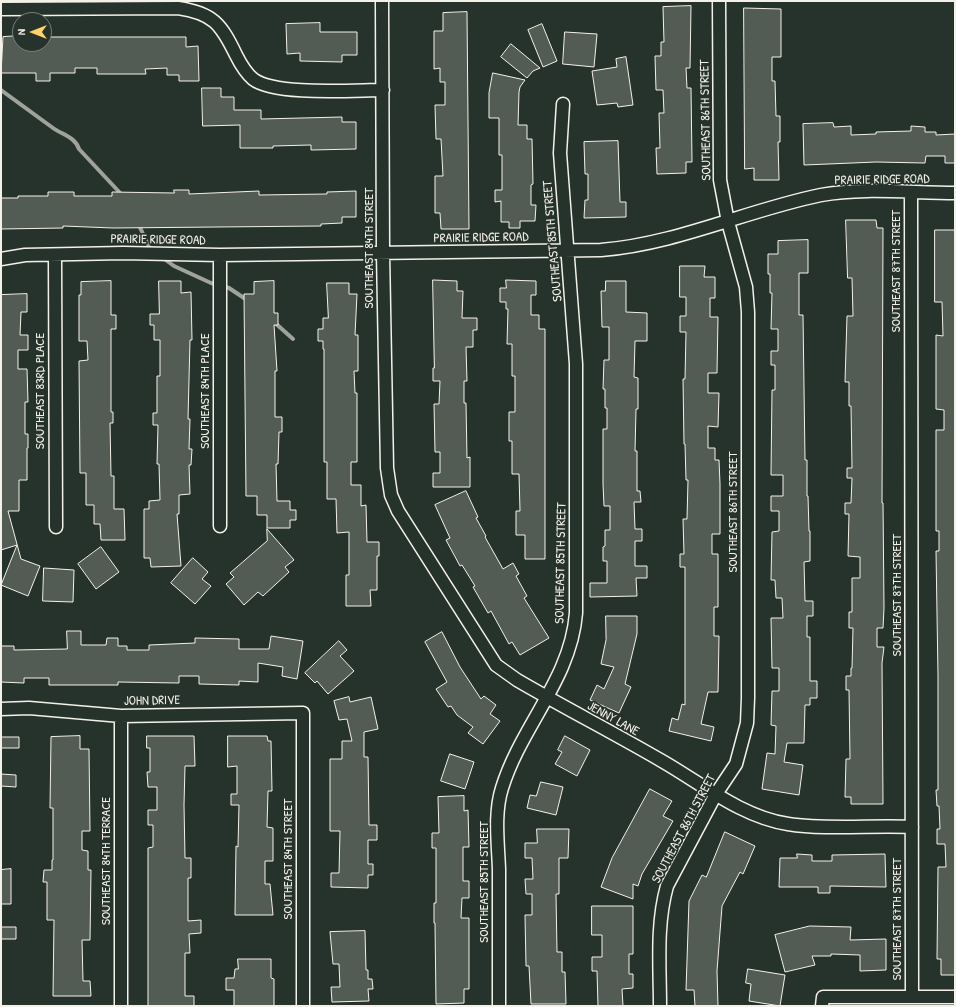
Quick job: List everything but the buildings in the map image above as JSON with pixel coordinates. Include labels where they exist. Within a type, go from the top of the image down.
[{"type":"street","name":"SOUTHEAST 84TH STREET","points":[[382,1],[383,253],[387,468],[391,495]]},
{"type":"street","name":"SOUTHEAST 86TH STREET","points":[[660,1006],[660,943],[663,900],[667,886],[716,794],[736,764],[747,723],[748,312],[746,287],[728,222],[720,180],[719,1]]},
{"type":"street","points":[[1,9],[178,8],[195,11],[206,15],[217,23],[226,34],[240,64],[253,79],[264,85],[274,88],[296,90],[383,90]]},
{"type":"street","name":"SOUTHEAST 85TH STREET","points":[[499,1006],[499,806],[508,769],[562,670],[571,643],[576,613],[576,364],[572,288],[567,251],[560,153],[563,104]]},
{"type":"street","name":"PRAIRIE RIDGE ROAD","points":[[1,259],[25,255],[123,253],[220,255],[567,251],[628,248],[728,222],[796,201],[824,195],[855,192],[955,193]]},
{"type":"street","name":"SOUTHEAST 87TH STREET","points":[[911,193],[912,997]]},
{"type":"street","name":"SOUTHEAST 83RD PLACE","points":[[55,255],[56,527]]},
{"type":"street","name":"SOUTHEAST 84TH PLACE","points":[[220,255],[220,526]]},
{"type":"street","name":"JENNY LANE","points":[[391,495],[408,529],[496,665],[517,680],[661,761],[738,807],[770,820],[788,824],[912,827]]},
{"type":"street","name":"JOHN DRIVE","points":[[1,709],[29,708],[121,716],[304,713]]},
{"type":"street","name":"SOUTHEAST 84TH STREET","points":[[303,1006],[304,713]]},
{"type":"street","name":"SOUTHEAST 84TH TERRACE","points":[[121,716],[121,1006]]},
{"type":"street","points":[[823,1001],[912,997],[955,997]]},
{"type":"waterway","points":[[1,90],[53,128],[72,139],[79,149],[122,195]]},
{"type":"waterway","points":[[138,223],[149,247],[153,250]]},
{"type":"waterway","points":[[163,258],[174,266],[211,283],[229,288],[247,300]]},
{"type":"waterway","points":[[274,322],[293,339]]}]
